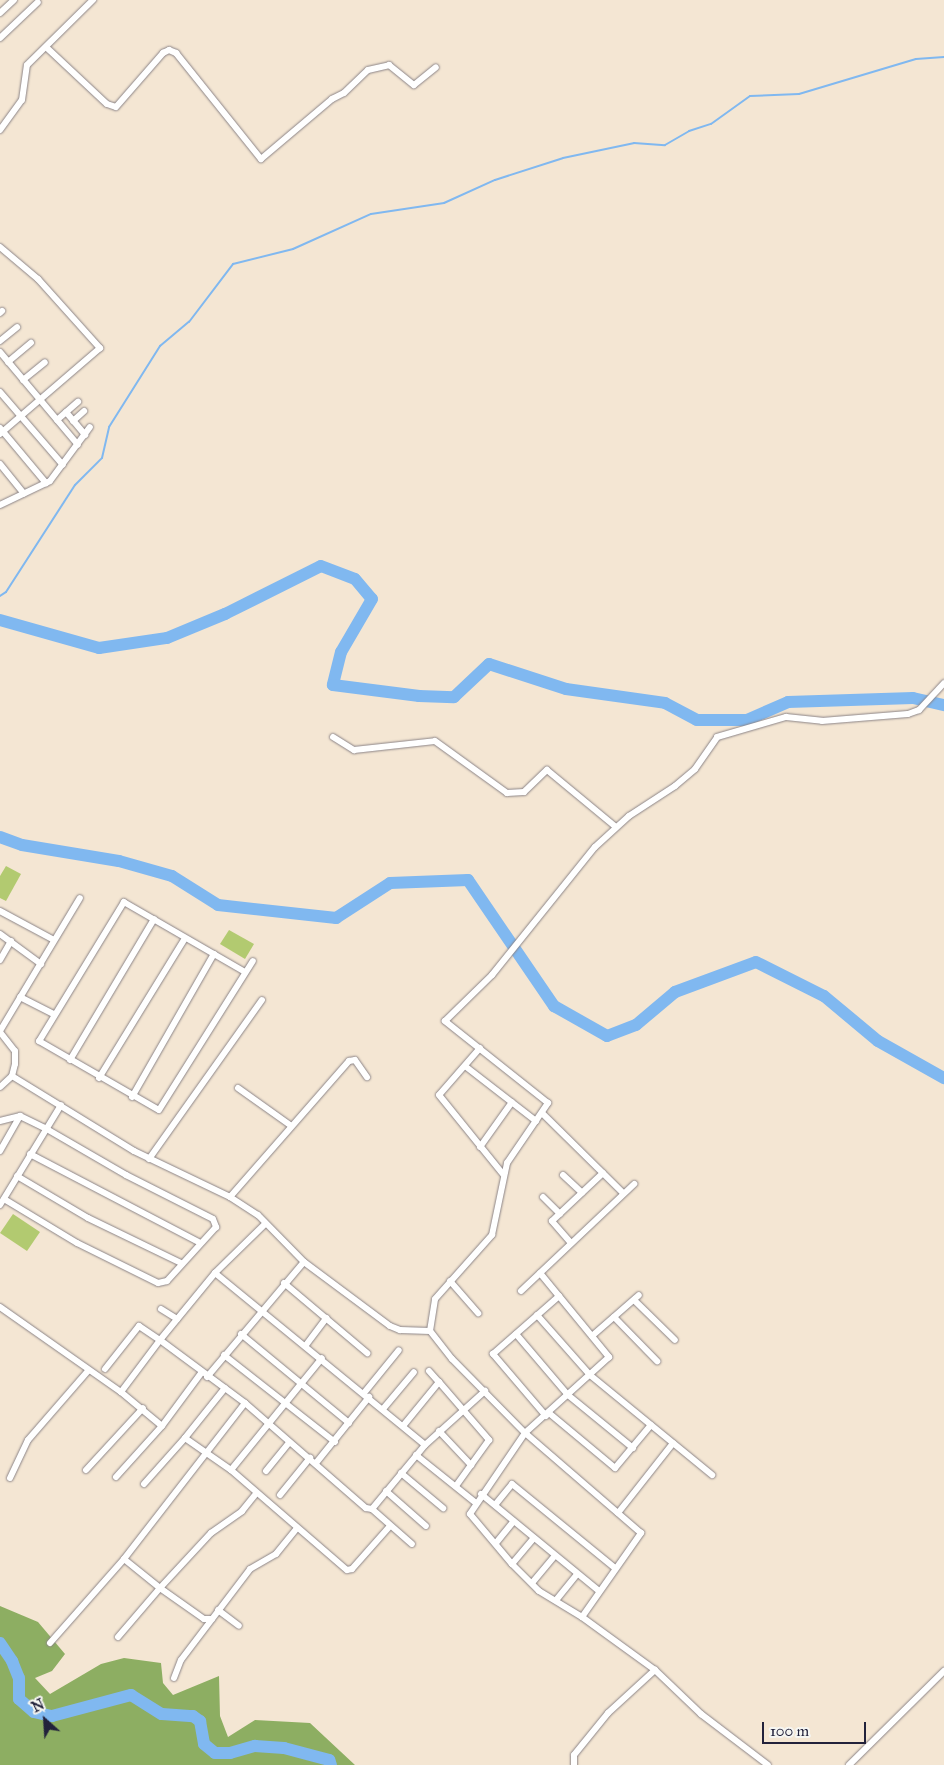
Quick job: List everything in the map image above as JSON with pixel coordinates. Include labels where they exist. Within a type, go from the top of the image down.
[{"type":"street","points":[[0,13],[14,0]]},
{"type":"street","points":[[0,130],[22,100],[27,66],[93,0]]},
{"type":"street","points":[[0,38],[38,2]]},
{"type":"street","points":[[46,47],[107,104],[116,107],[163,52],[170,50],[176,53],[261,159],[332,99],[344,93],[368,70],[378,65],[389,64],[414,85],[436,67]]},
{"type":"street","points":[[0,247],[38,279],[100,348],[1,431],[46,483]]},
{"type":"street","points":[[0,341],[16,326]]},
{"type":"street","points":[[8,362],[31,343]]},
{"type":"street","points":[[0,352],[78,445]]},
{"type":"street","points":[[23,380],[45,362]]},
{"type":"street","points":[[0,392],[62,465]]},
{"type":"street","points":[[57,420],[78,402]]},
{"type":"street","points":[[73,421],[84,411]]},
{"type":"street","points":[[66,412],[85,435]]},
{"type":"street","points":[[1,503],[46,483],[78,445],[90,427]]},
{"type":"street","points":[[0,464],[24,494]]},
{"type":"street","points":[[582,1617],[641,1533],[525,1434],[452,1359],[430,1331],[434,1299],[492,1235],[497,1225],[503,1174],[507,1163],[548,1103],[445,1021],[511,953],[595,847],[616,827],[675,786],[694,768],[717,737],[727,732],[763,726],[786,718],[822,721],[866,719],[908,714],[924,706],[942,686]]},
{"type":"street","points":[[333,737],[354,750],[435,741],[507,793],[524,792],[547,770],[616,827]]},
{"type":"street","points":[[0,1087],[12,1076],[14,1051],[0,1032],[2,1021],[41,964],[80,898]]},
{"type":"street","points":[[245,972],[124,902],[53,1014],[39,1041],[132,1097],[159,1110],[245,972],[254,961]]},
{"type":"street","points":[[0,911],[54,940]]},
{"type":"street","points":[[70,1060],[154,919]]},
{"type":"street","points":[[0,934],[41,964]]},
{"type":"street","points":[[99,1078],[186,938]]},
{"type":"street","points":[[0,960],[10,941]]},
{"type":"street","points":[[132,1097],[214,954]]},
{"type":"street","points":[[20,996],[53,1014]]},
{"type":"street","points":[[149,1159],[262,1000]]},
{"type":"street","points":[[480,1048],[439,1095],[503,1174]]},
{"type":"street","points":[[230,1197],[290,1126],[349,1061],[355,1060],[367,1076]]},
{"type":"street","points":[[465,1066],[536,1121]]},
{"type":"street","points":[[12,1076],[149,1159],[230,1197],[258,1215],[304,1262],[390,1326],[400,1330],[430,1331]]},
{"type":"street","points":[[238,1088],[290,1126]]},
{"type":"street","points":[[480,1147],[512,1102]]},
{"type":"street","points":[[0,1121],[20,1116],[45,1128],[126,1175],[213,1219],[216,1227],[181,1263],[167,1281],[158,1283],[77,1243],[2,1202],[45,1128],[61,1105]]},
{"type":"street","points":[[542,1113],[623,1193]]},
{"type":"street","points":[[0,1150],[20,1116]]},
{"type":"street","points":[[30,1154],[200,1243]]},
{"type":"street","points":[[571,1243],[552,1222],[603,1173]]},
{"type":"street","points":[[563,1175],[582,1193]]},
{"type":"street","points":[[17,1176],[88,1218],[181,1263]]},
{"type":"street","points":[[520,1291],[634,1184]]},
{"type":"street","points":[[543,1197],[560,1214]]},
{"type":"street","points":[[121,1392],[215,1272],[265,1224]]},
{"type":"street","points":[[116,1477],[304,1262]]},
{"type":"street","points":[[215,1272],[322,1358],[425,1445]]},
{"type":"street","points":[[540,1273],[609,1357],[525,1434],[481,1494],[470,1514],[512,1564],[539,1590],[557,1599],[655,1670],[701,1714],[768,1765]]},
{"type":"street","points":[[450,1281],[478,1314]]},
{"type":"street","points":[[284,1284],[367,1353]]},
{"type":"street","points":[[559,1296],[493,1354],[547,1415],[615,1468],[651,1425]]},
{"type":"street","points":[[592,1336],[637,1298],[675,1340]]},
{"type":"street","points":[[0,1307],[88,1371],[143,1408],[162,1426]]},
{"type":"street","points":[[161,1309],[177,1319]]},
{"type":"street","points":[[537,1315],[590,1375],[712,1474]]},
{"type":"street","points":[[614,1317],[658,1361]]},
{"type":"street","points":[[306,1345],[326,1318]]},
{"type":"street","points":[[105,1369],[139,1326],[245,1403],[289,1443],[313,1461],[366,1508],[372,1509],[412,1544]]},
{"type":"street","points":[[241,1334],[349,1423]]},
{"type":"street","points":[[516,1334],[568,1395],[632,1448]]},
{"type":"street","points":[[280,1495],[313,1461],[335,1442],[399,1350]]},
{"type":"street","points":[[224,1355],[335,1442]]},
{"type":"street","points":[[231,1470],[267,1423],[322,1358]]},
{"type":"street","points":[[10,1478],[28,1440],[88,1371]]},
{"type":"street","points":[[429,1371],[489,1440],[456,1486]]},
{"type":"street","points":[[383,1409],[414,1372]]},
{"type":"street","points":[[403,1426],[439,1382]]},
{"type":"street","points":[[144,1484],[185,1438],[225,1388]]},
{"type":"street","points":[[372,1509],[416,1454],[485,1391]]},
{"type":"street","points":[[50,1643],[124,1559],[207,1455],[245,1403]]},
{"type":"street","points":[[86,1470],[143,1408]]},
{"type":"street","points":[[439,1431],[471,1465]]},
{"type":"street","points":[[185,1438],[231,1470],[256,1495],[349,1570],[390,1526]]},
{"type":"street","points":[[266,1471],[289,1443]]},
{"type":"street","points":[[618,1513],[673,1443]]},
{"type":"street","points":[[416,1454],[476,1502]]},
{"type":"street","points":[[401,1473],[443,1508]]},
{"type":"street","points":[[495,1505],[512,1484],[615,1568]]},
{"type":"street","points":[[386,1491],[426,1526]]},
{"type":"street","points":[[481,1494],[599,1591]]},
{"type":"street","points":[[118,1638],[205,1538],[242,1510],[256,1495]]},
{"type":"street","points":[[496,1543],[514,1521]]},
{"type":"street","points":[[174,1678],[182,1660],[250,1569],[276,1554],[297,1528]]},
{"type":"street","points":[[512,1564],[534,1538]]},
{"type":"street","points":[[532,1583],[556,1556]]},
{"type":"street","points":[[124,1559],[160,1588],[204,1619],[212,1619]]},
{"type":"street","points":[[557,1599],[577,1574]]},
{"type":"street","points":[[218,1610],[239,1626]]},
{"type":"street","points":[[574,1765],[574,1755],[608,1713],[655,1670]]},
{"type":"street","points":[[848,1765],[944,1671]]},
{"type":"green space","points":[[6,866],[21,874],[6,901],[0,898],[0,876]]},
{"type":"green space","points":[[229,930],[254,944],[245,959],[220,944]]},
{"type":"green space","points":[[13,1214],[40,1232],[27,1251],[0,1233]]},
{"type":"green space","points":[[0,1606],[38,1622],[65,1654],[52,1671],[35,1678],[50,1694],[101,1664],[124,1658],[161,1663],[163,1683],[173,1695],[219,1676],[220,1716],[228,1737],[255,1720],[310,1723],[355,1765],[0,1765]]},
{"type":"waterway","points":[[0,596],[6,592],[75,485],[102,458],[109,427],[160,346],[189,322],[233,264],[293,249],[371,214],[444,203],[495,180],[563,158],[634,143],[665,145],[689,131],[711,124],[750,96],[799,94],[916,59],[944,57]]},
{"type":"waterway","points":[[0,620],[99,648],[167,638],[225,614],[321,566],[355,579],[372,599],[341,652],[333,685],[419,696],[454,697],[489,664],[566,689],[665,703],[697,720],[747,720],[788,702],[913,698],[944,705]]},
{"type":"waterway","points":[[0,837],[22,845],[119,861],[172,876],[218,905],[336,918],[390,883],[468,880],[554,1006],[607,1036],[636,1025],[675,992],[756,962],[824,996],[878,1041],[944,1078]]},
{"type":"waterway","points":[[0,1643],[12,1661],[19,1678],[19,1699],[34,1712],[52,1716],[131,1695],[162,1714],[193,1716],[200,1721],[204,1744],[215,1753],[230,1753],[255,1746],[284,1748],[329,1760],[331,1765]]}]
